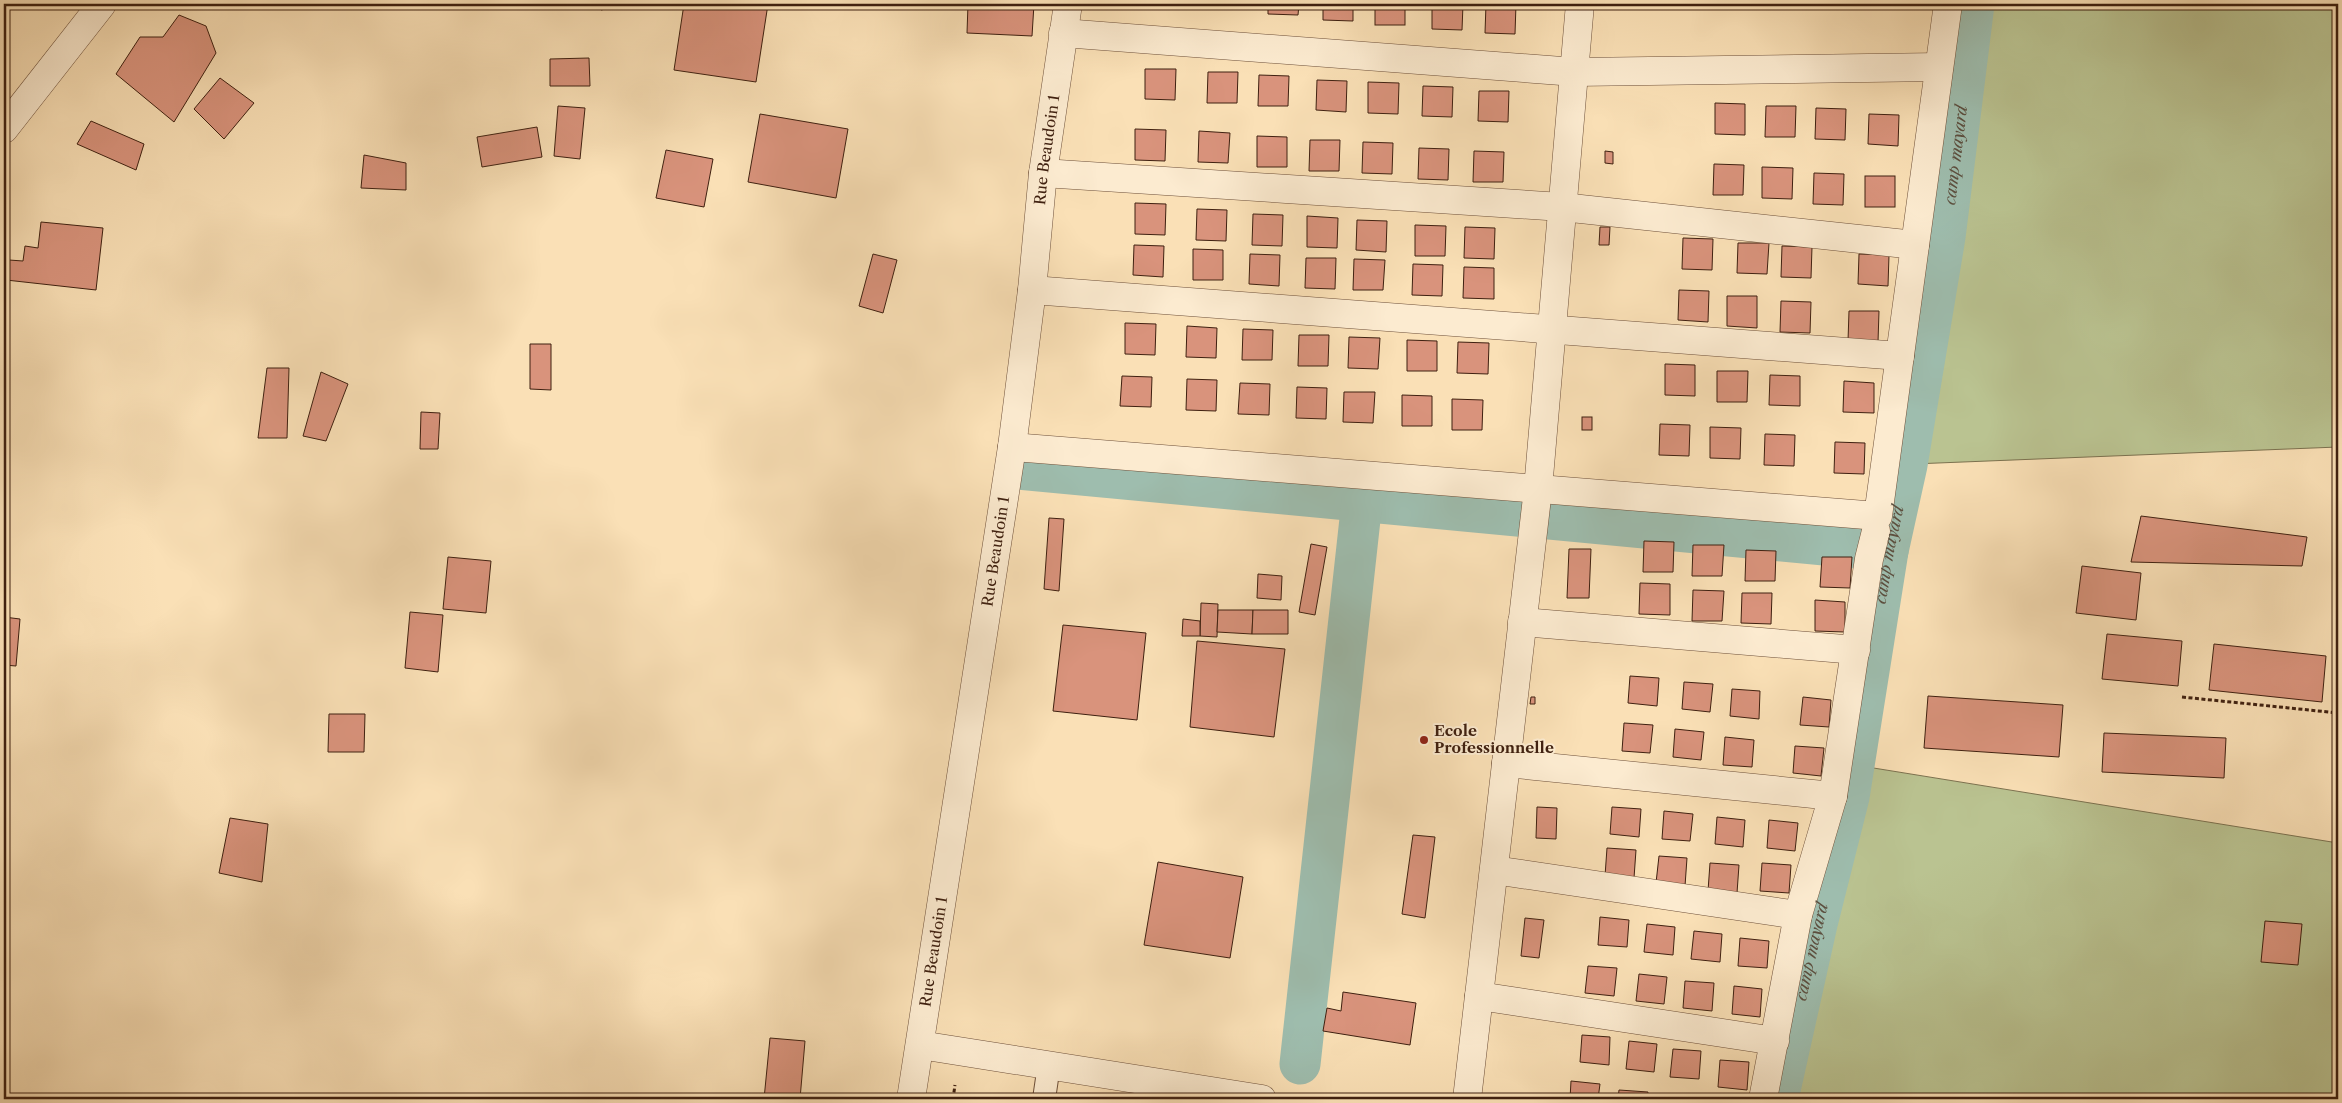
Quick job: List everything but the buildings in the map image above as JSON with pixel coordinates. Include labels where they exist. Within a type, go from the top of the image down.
[{"type":"street","points":[[4,129],[102,4]]},
{"type":"street","name":"Rue Beaudoin 1","points":[[911,1099],[1012,447],[1032,290],[1043,172],[1068,4]]},
{"type":"street","points":[[1467,1099],[1536,506],[1580,4]]},
{"type":"street","points":[[1763,1099],[1798,915],[1833,796],[1869,559],[1877,524],[1948,4]]},
{"type":"street","points":[[1063,32],[1575,72],[1939,67]]},
{"type":"street","points":[[1043,172],[1562,206],[1915,244]]},
{"type":"street","points":[[1032,290],[1553,328],[1900,356]]},
{"type":"street","points":[[1012,447],[1536,506],[1877,524]]},
{"type":"street","points":[[1522,622],[1856,650]]},
{"type":"street","points":[[1506,763],[1833,796]]},
{"type":"street","points":[[1494,870],[1798,915]]},
{"type":"street","points":[[1479,996],[1775,1041]]},
{"type":"street","points":[[920,1045],[1049,1065],[1148,1090],[1262,1099]]},
{"type":"lane","points":[[1044,1099],[1049,1065]]},
{"type":"path","points":[[2182,697],[2338,714]]},
{"type":"path","points":[[953,1099],[955,1083]]},
{"type":"green space","points":[[1965,4],[2338,4],[2338,447],[1913,464]]},
{"type":"green space","points":[[1855,765],[2338,843],[2338,1099],[1790,1099]]},
{"type":"waterway","name":"camp mayard","points":[[1778,1099],[1817,924],[1849,797],[1888,551],[1907,465],[1945,237],[1974,4]]},
{"type":"waterway","points":[[1018,469],[1888,551]]},
{"type":"waterway","points":[[1300,1064],[1362,501]]},
{"type":"place","name":"Ecole Professionnelle","points":[[1424,740]]}]
